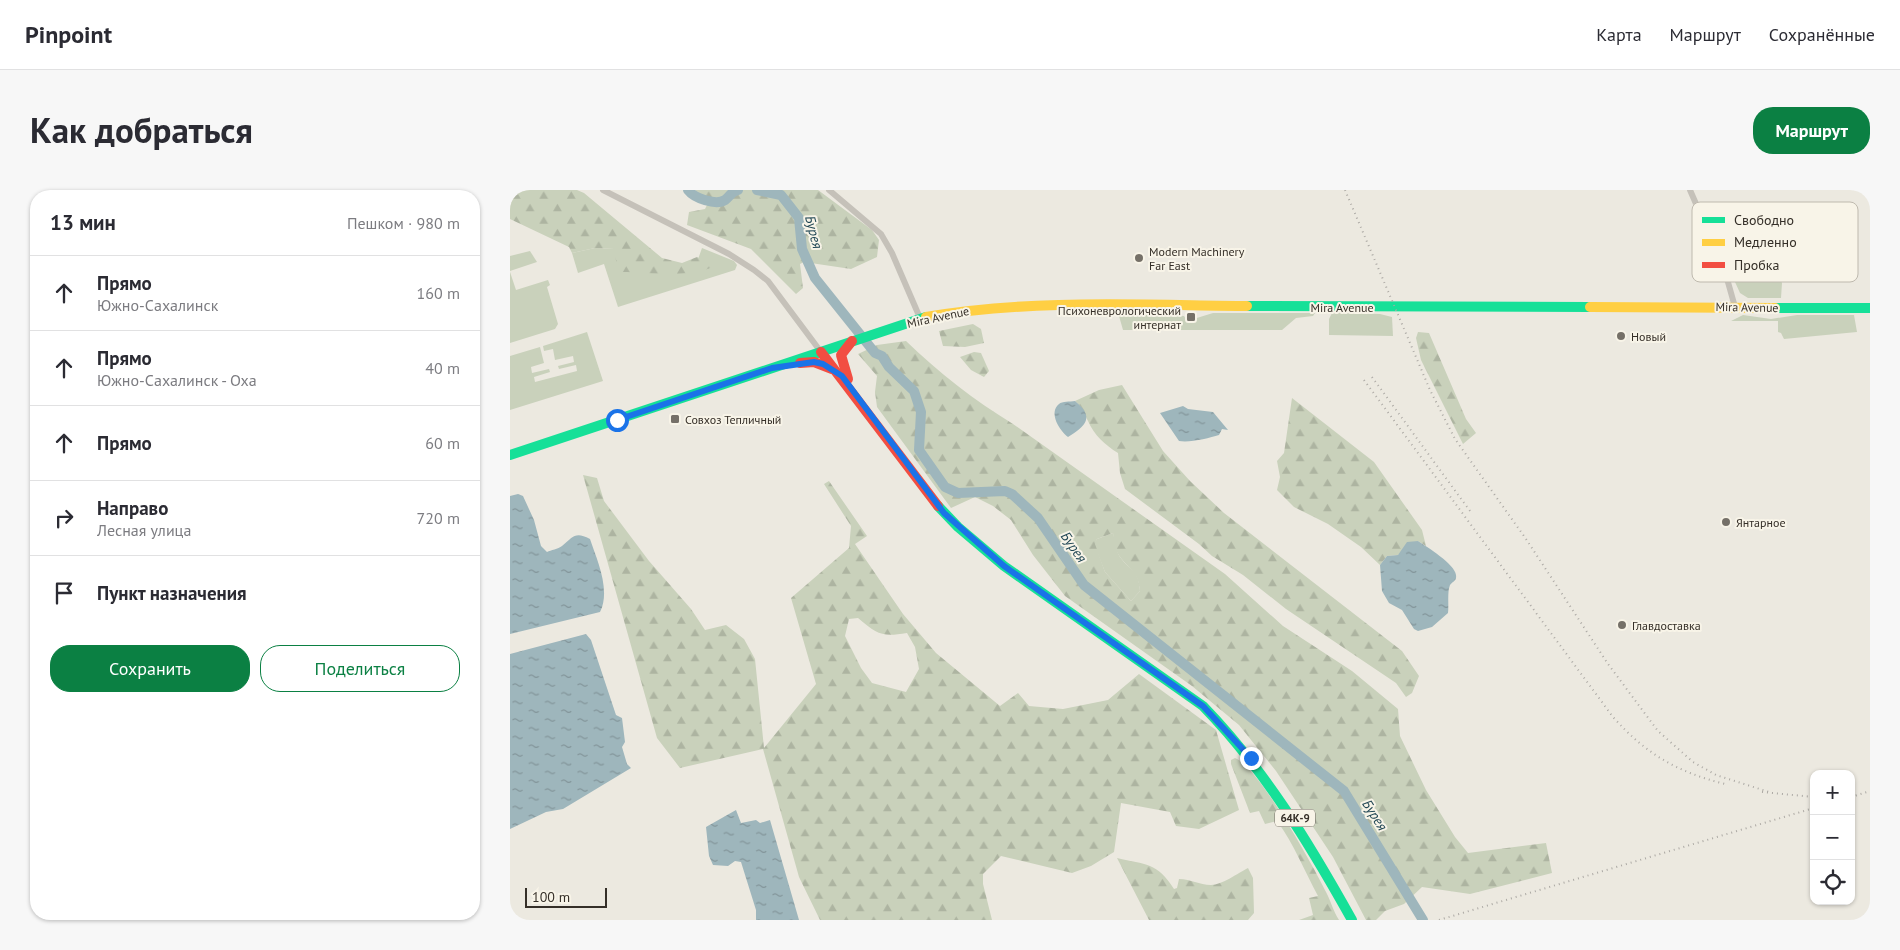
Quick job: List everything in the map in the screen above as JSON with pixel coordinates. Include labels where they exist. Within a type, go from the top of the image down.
[{"type":"main road","name":"Mira Avenue","points":[[772,368],[920,318],[966,310],[1022,305],[1735,306],[1870,308]]},
{"type":"main road","points":[[852,389],[842,366],[841,355],[845,348],[854,340]]},
{"type":"main road","name":"64К-9","points":[[821,352],[852,389],[944,513],[1004,566],[1203,706],[1226,729],[1282,798],[1308,840],[1351,918]]},
{"type":"main road","points":[[510,455],[772,368],[814,362],[823,364],[840,374]]},
{"type":"street","points":[[603,190],[729,254],[754,270],[768,281],[821,352]]},
{"type":"street","points":[[829,190],[881,234],[892,253],[920,318]]},
{"type":"street","points":[[1690,190],[1695,202]]},
{"type":"street","points":[[1728,282],[1735,306]]},
{"type":"green space","points":[[510,190],[577,190],[584,193],[662,258],[682,263],[697,257],[714,265],[697,272],[685,273],[623,272],[617,266],[614,249],[595,248],[572,253],[569,247],[510,219]]},
{"type":"green space","points":[[695,190],[818,190],[872,230],[879,240],[877,257],[851,269],[804,262],[800,264],[803,288],[796,294],[751,249],[687,225],[689,212],[705,209],[709,201]]},
{"type":"green space","points":[[595,248],[615,249],[617,262],[696,265],[702,248],[734,261],[737,265],[735,270],[618,307],[604,264],[578,273],[572,253]]},
{"type":"green space","points":[[530,251],[537,262],[510,271],[510,256]]},
{"type":"green space","points":[[510,272],[516,290],[548,280],[550,285],[547,287],[558,324],[555,329],[510,343]]},
{"type":"green space","points":[[1735,282],[1782,283],[1781,298],[1748,298],[1740,293]]},
{"type":"green space","points":[[1136,313],[1184,316],[1187,321],[1213,313],[1315,313],[1313,316],[1296,318],[1282,330],[1123,330],[1119,316]]},
{"type":"green space","points":[[1332,313],[1380,314],[1392,317],[1393,336],[1329,335],[1329,319]]},
{"type":"green space","points":[[1743,315],[1771,319],[1797,315],[1854,315],[1857,332],[1784,339],[1781,333],[1778,332],[1778,321],[1731,321]]},
{"type":"green space","points":[[973,324],[981,329],[984,343],[965,347],[943,346],[939,331]]},
{"type":"green space","points":[[587,332],[603,381],[510,410],[510,356],[540,347],[544,363],[531,367],[532,373],[549,369],[550,372],[534,377],[535,382],[577,371],[576,365],[559,369],[558,366],[574,362],[573,356],[555,360],[553,349],[544,351],[543,346]]},
{"type":"green space","points":[[1418,332],[1429,333],[1466,419],[1476,433],[1463,444],[1421,360],[1416,338]]},
{"type":"green space","points":[[906,341],[971,396],[1225,574],[1283,626],[1352,671],[1398,709],[1400,736],[1426,790],[1455,837],[1468,853],[1546,843],[1552,873],[1470,894],[1422,887],[1404,904],[1385,911],[1376,920],[1366,920],[1333,857],[1276,771],[1239,725],[1192,686],[1065,596],[1033,555],[1011,520],[993,506],[975,497],[951,508],[877,407],[875,392],[877,376],[858,354],[877,345]],"holes":[[[1113,533],[1118,554],[1138,580],[1140,591],[1131,601],[1105,572],[1095,544],[1097,539]]]},
{"type":"green space","points":[[974,352],[981,353],[989,371],[984,377],[971,370],[960,357]]},
{"type":"green space","points":[[1122,385],[1163,451],[1190,481],[1224,513],[1402,651],[1419,676],[1412,693],[1406,697],[1396,683],[1286,609],[1243,575],[1212,556],[1199,544],[1125,489],[1120,473],[1118,453],[1104,443],[1097,435],[1090,426],[1082,408],[1075,401],[1099,390]]},
{"type":"green space","points":[[1292,398],[1374,462],[1422,530],[1426,546],[1418,541],[1398,555],[1387,556],[1380,565],[1361,547],[1328,524],[1294,507],[1277,490],[1280,477],[1277,461],[1284,453]]},
{"type":"green space","points":[[583,475],[597,478],[604,501],[649,561],[691,609],[705,630],[726,625],[744,639],[755,659],[764,748],[816,684],[791,598],[849,548],[851,526],[824,484],[829,481],[867,536],[855,544],[903,614],[936,653],[1000,706],[1018,693],[1029,706],[1063,709],[1108,700],[1139,674],[1216,730],[1239,810],[1199,829],[1176,826],[1170,812],[1121,803],[1114,852],[1091,866],[1072,873],[1001,856],[983,874],[983,884],[992,920],[820,920],[799,877],[763,749],[680,768],[657,738]],"holes":[[[858,618],[881,633],[892,635],[907,633],[915,647],[919,669],[906,692],[872,683],[861,668],[845,636],[849,619]]]},
{"type":"green space","points":[[1113,533],[1119,555],[1138,579],[1140,591],[1131,601],[1105,572],[1094,544],[1097,539]]},
{"type":"green space","points":[[1235,758],[1245,765],[1271,797],[1320,879],[1339,920],[1299,920],[1313,915],[1309,898],[1318,896],[1294,848],[1277,821],[1265,824],[1259,811],[1250,813],[1231,764],[1231,760]]},
{"type":"green space","points":[[1117,858],[1156,869],[1168,880],[1174,889],[1177,888],[1179,879],[1211,885],[1225,881],[1248,868],[1253,878],[1254,913],[1248,920],[1149,920]]},
{"type":"water","points":[[1075,401],[1085,412],[1086,421],[1080,429],[1068,437],[1056,422],[1055,412],[1060,403]]},
{"type":"water","points":[[1183,406],[1188,409],[1213,412],[1228,430],[1222,429],[1219,435],[1205,439],[1179,441],[1160,413]]},
{"type":"water","points":[[518,494],[523,496],[534,520],[541,546],[547,552],[560,547],[577,535],[590,539],[604,585],[603,603],[600,612],[510,634],[510,496]]},
{"type":"water","points":[[1418,541],[1446,561],[1451,566],[1456,577],[1449,588],[1448,613],[1432,627],[1418,631],[1414,629],[1402,610],[1389,603],[1382,591],[1380,565],[1387,556],[1398,555],[1407,542]]},
{"type":"water","points":[[586,634],[591,640],[616,715],[622,718],[625,742],[622,747],[627,764],[631,768],[563,809],[546,812],[510,829],[510,654]]},
{"type":"water","points":[[736,810],[741,823],[756,820],[760,823],[770,820],[799,920],[756,920],[756,910],[741,862],[735,861],[728,866],[713,865],[709,856],[706,827]]},
{"type":"waterway","name":"Бурея","points":[[688,190],[700,198],[711,202],[721,202],[738,190]]},
{"type":"waterway","name":"Бурея","points":[[757,190],[781,195],[799,218],[802,249],[815,278],[875,353],[882,356],[889,367],[914,391],[921,412],[919,450],[945,487],[958,493],[1005,491],[1012,494],[1038,518],[1084,585],[1344,791],[1423,920]]},
{"type":"railway","points":[[1345,190],[1430,390],[1455,439],[1526,539],[1608,664],[1658,731],[1693,762],[1716,775],[1769,792]]},
{"type":"railway","points":[[1372,377],[1470,511]]},
{"type":"railway","points":[[1364,380],[1613,717],[1625,730],[1663,760],[1692,774],[1725,784]]},
{"type":"railway","points":[[1855,796],[1870,791]]},
{"type":"railway","points":[[1762,792],[1810,797]]},
{"type":"railway","points":[[1439,920],[1810,809]]},
{"type":"traffic: fast","points":[[1247,306],[1590,307]]},
{"type":"traffic: fast","points":[[1775,308],[1870,308]]},
{"type":"traffic: fast","points":[[510,455],[926,317]]},
{"type":"traffic: fast","points":[[938,506],[958,527],[1004,566],[1203,706],[1246,756],[1285,808],[1352,920]]},
{"type":"traffic: slow","points":[[926,317],[966,311],[1046,305],[1247,306]]},
{"type":"traffic: slow","points":[[1590,307],[1775,308]]},
{"type":"traffic: jam","points":[[848,379],[841,355],[852,341]]},
{"type":"traffic: jam","points":[[821,352],[938,506]]},
{"type":"traffic: jam","points":[[800,363],[814,362],[832,369]]},
{"type":"place","name":"Modern Machinery Far East","points":[[1139,258]]},
{"type":"place","name":"Психоневрологический интернат","points":[[1191,317]]},
{"type":"place","name":"Новый","points":[[1621,336]]},
{"type":"place","name":"Совхоз Тепличный","points":[[675,419]]},
{"type":"place","name":"Янтарное","points":[[1726,522]]},
{"type":"place","name":"Главдоставка","points":[[1622,625]]},
{"type":"route","points":[[617,420],[772,368],[814,362],[823,364],[842,376],[944,513],[1004,566],[1203,706],[1251,758]]}]
